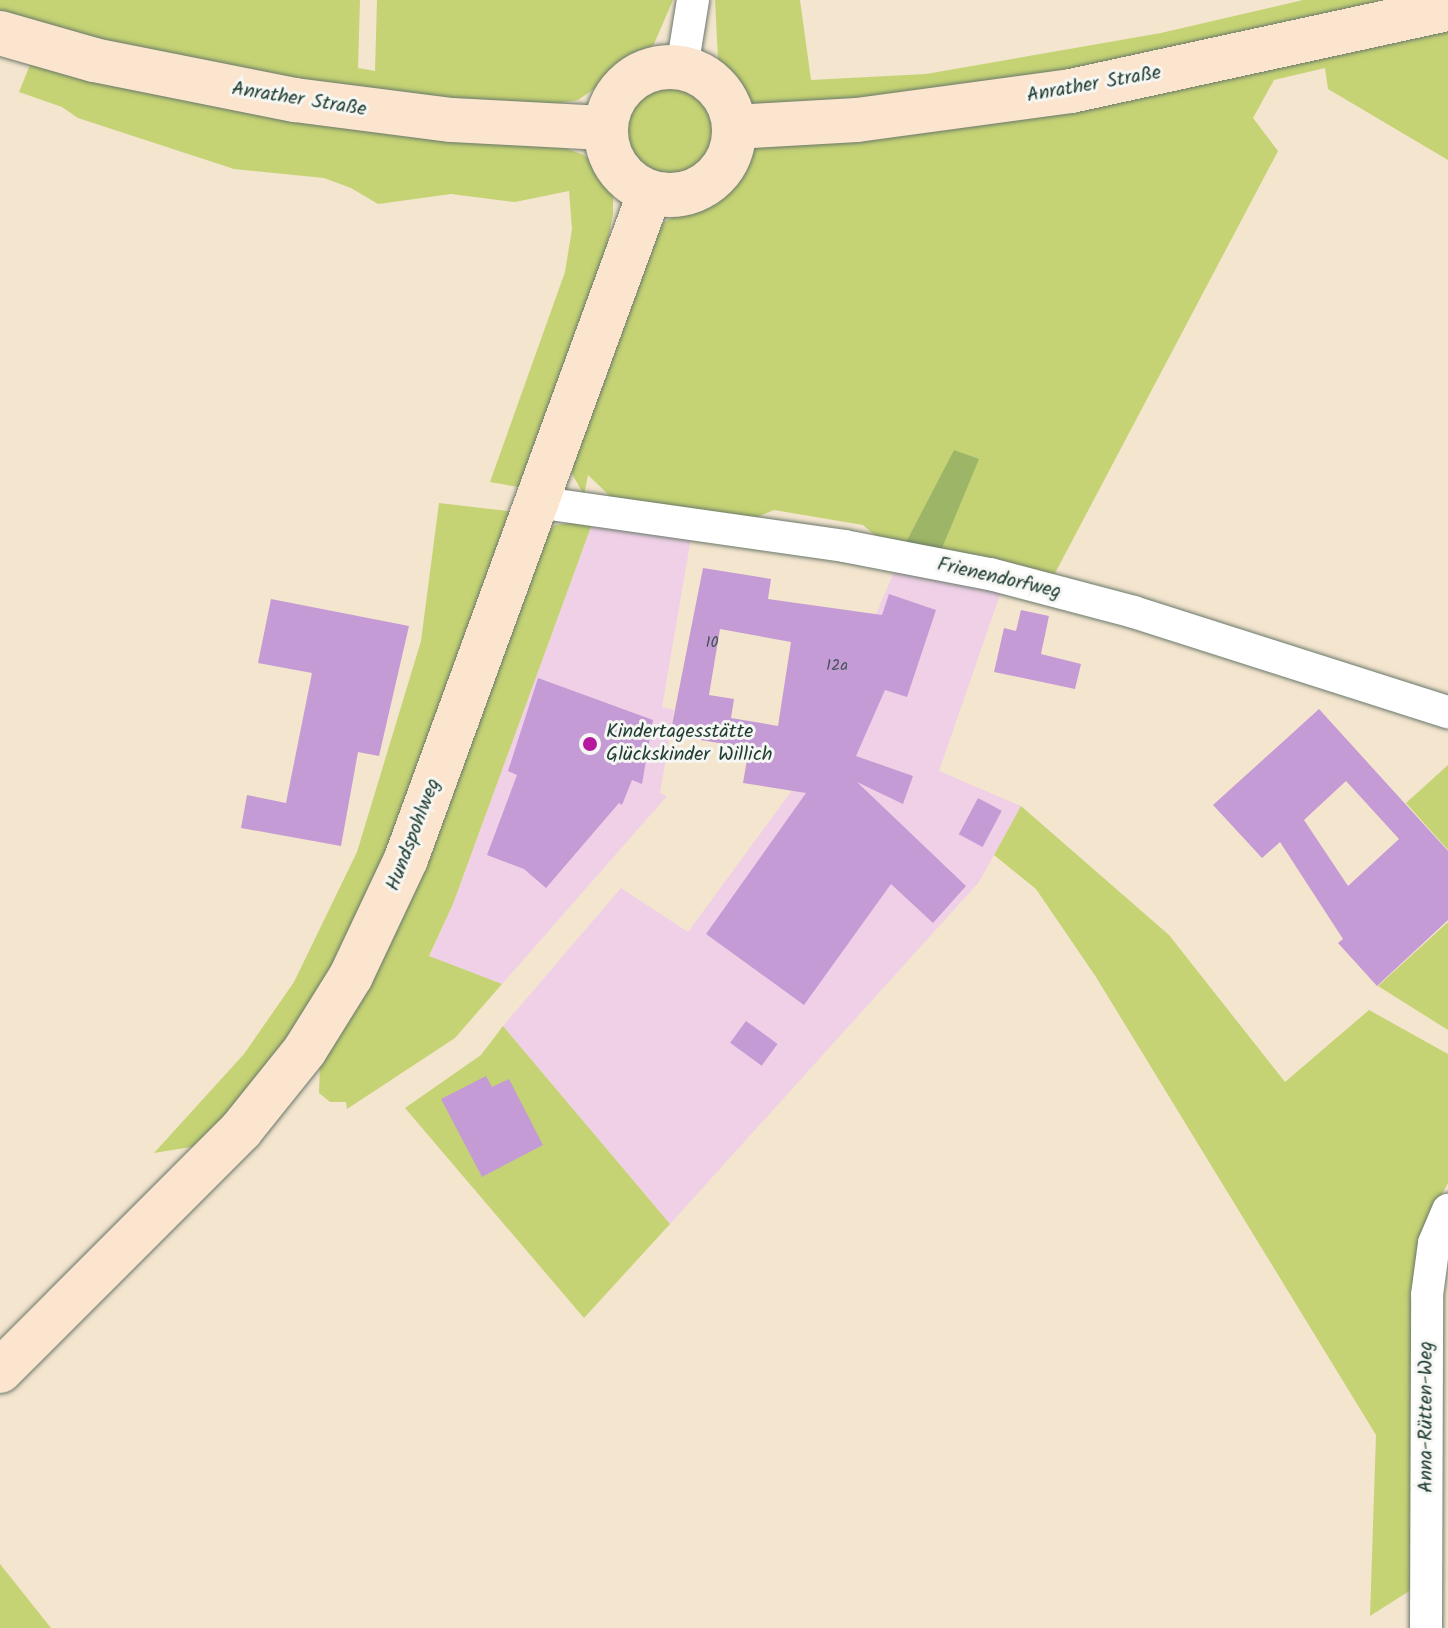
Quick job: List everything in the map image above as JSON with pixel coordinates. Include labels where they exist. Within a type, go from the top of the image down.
[{"type":"street","points":[[682,68],[693,0]]},
{"type":"street","name":"Anrather Straße","points":[[734,127],[869,119],[1071,91],[1448,9]]},
{"type":"street","name":"Anrather Straße","points":[[0,33],[94,60],[295,100],[452,120],[604,128]]},
{"type":"street","points":[[663,67],[682,68],[702,76],[718,89],[729,107],[734,127],[732,147],[724,166],[710,181],[682,193],[650,192],[633,184],[618,169],[609,151],[604,128],[617,95],[629,81],[663,67]]},
{"type":"street","name":"Hundspohlweg","points":[[0,1371],[222,1151],[279,1085],[321,1027],[365,950],[396,884],[650,192]]},
{"type":"street","name":"Frienendorfweg","points":[[536,502],[844,546],[990,574],[1134,612],[1448,712]]},
{"type":"street","name":"Anna-Rütten-Weg","points":[[1426,1628],[1427,1295],[1434,1243],[1448,1210]]},
{"type":"shaded area","name":"Kindertagesstätte Glückskinder Willich","points":[[592,524],[691,538],[662,707],[674,710],[660,793],[667,796],[502,984],[429,957],[453,904]]},
{"type":"shaded area","points":[[896,567],[1003,586],[939,771],[1021,806],[979,882],[670,1224],[503,1026],[621,888],[688,932],[815,759]]},
{"type":"green space","points":[[0,0],[360,0],[358,68],[375,71],[377,0],[673,0],[654,44],[638,59],[578,100],[541,106],[325,90],[0,17]]},
{"type":"green space","points":[[715,0],[800,0],[811,80],[926,74],[1161,33],[1303,0],[1448,0],[1448,160],[1328,89],[1325,68],[1274,80],[1253,118],[1278,151],[1053,577],[941,551],[978,459],[954,451],[905,544],[883,542],[863,525],[774,510],[748,521],[614,500],[588,475],[584,495],[571,472],[642,259],[664,222],[714,196],[733,178],[742,158],[740,85],[718,59]]},
{"type":"green space","points":[[32,60],[562,147],[584,155],[605,173],[613,191],[613,214],[604,261],[524,488],[490,482],[565,272],[572,229],[569,191],[515,202],[451,194],[378,204],[351,188],[324,178],[234,169],[78,118],[62,107],[19,92]]},
{"type":"green space","points":[[671,85],[688,88],[703,98],[713,113],[716,130],[713,147],[703,162],[688,172],[671,175],[654,172],[639,162],[629,147],[626,130],[629,113],[639,98],[654,88]]},
{"type":"green space","points":[[954,450],[979,459],[941,551],[905,544]]},
{"type":"green space","points":[[439,503],[516,512],[395,854],[316,1008],[209,1144],[154,1153],[244,1054],[294,982],[357,852],[421,641]]},
{"type":"green space","points":[[592,524],[453,904],[429,956],[502,984],[455,1038],[347,1109],[346,1102],[330,1102],[319,1093],[320,1061],[540,539],[555,525]]},
{"type":"green space","points":[[1448,765],[1448,850],[1406,803]]},
{"type":"green space","points":[[1021,806],[1169,935],[1285,1082],[1369,1010],[1448,1054],[1448,1183],[1424,1227],[1415,1262],[1412,1316],[1414,1588],[1370,1616],[1376,1435],[1096,977],[1036,889],[994,855]]},
{"type":"green space","points":[[1448,922],[1448,1030],[1378,986]]},
{"type":"green space","points":[[503,1026],[670,1224],[584,1318],[405,1108],[481,1055]]},
{"type":"green space","points":[[0,1564],[51,1628],[0,1628]]},
{"type":"building","points":[[703,568],[771,579],[768,599],[882,615],[889,594],[936,610],[907,697],[885,690],[856,756],[913,776],[903,804],[857,782],[966,886],[933,923],[891,884],[804,1005],[706,934],[806,793],[743,783],[749,748],[670,735]],"holes":[[[720,629],[791,642],[778,726],[731,718],[734,699],[709,695]]]},
{"type":"building","points":[[271,599],[409,626],[379,756],[358,752],[341,846],[241,828],[247,795],[286,803],[312,673],[258,663]]},
{"type":"building","points":[[1021,610],[1049,616],[1041,654],[1081,664],[1075,689],[994,672],[1004,628],[1016,631]]},
{"type":"building","points":[[538,678],[653,720],[642,784],[632,780],[622,805],[619,803],[546,888],[524,869],[487,855],[517,775],[508,771]]},
{"type":"building","points":[[1319,709],[1448,851],[1448,920],[1377,986],[1338,943],[1343,939],[1280,842],[1262,858],[1213,805]],"holes":[[[1346,781],[1399,839],[1348,886],[1304,820]]]},
{"type":"building","points":[[978,798],[1002,811],[983,847],[959,834]]},
{"type":"building","points":[[746,1021],[778,1044],[762,1066],[730,1043]]},
{"type":"building","points":[[486,1076],[492,1087],[509,1079],[543,1145],[482,1177],[441,1099]]},
{"type":"place","name":"Kindertagesstätte Glückskinder Willich","points":[[590,744]]}]
